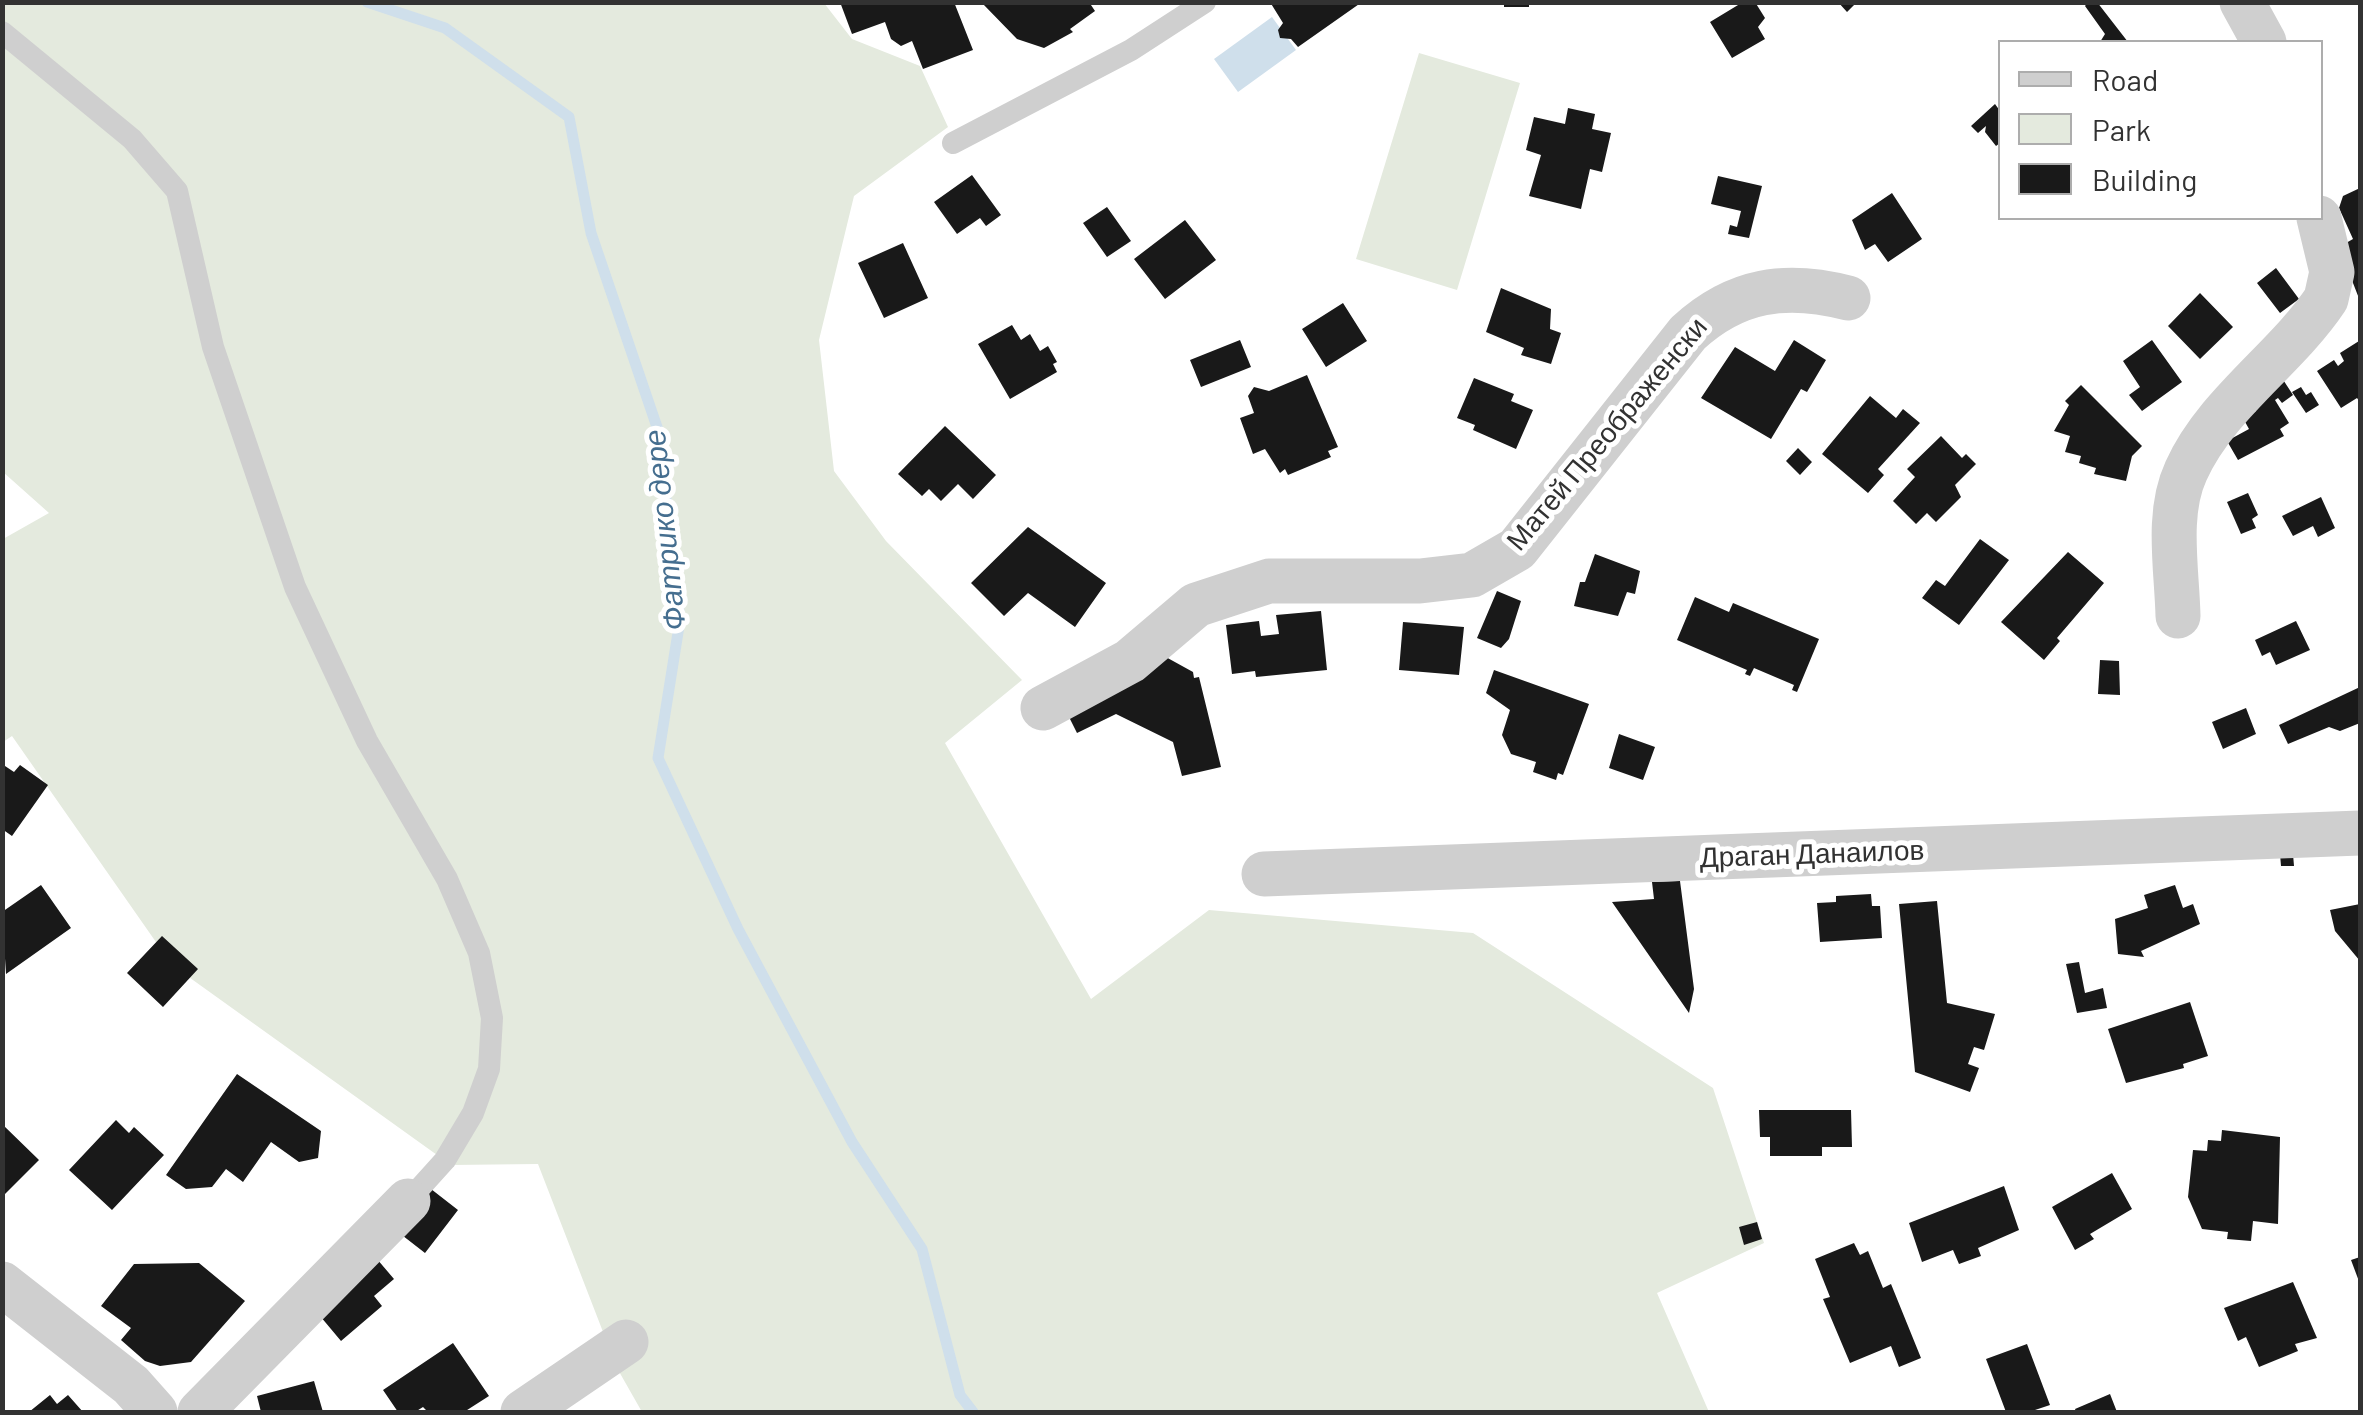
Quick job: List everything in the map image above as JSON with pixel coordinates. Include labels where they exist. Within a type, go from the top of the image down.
[{"type":"street","points":[[2242,2],[2263,40]]},
{"type":"street","points":[[2178,616],[2175,518],[2185,472],[2207,437],[2326,299],[2332,272],[2320,220]]},
{"type":"street","name":"Матей Преображенски","points":[[1043,708],[1130,661],[1196,605],[1269,581],[1420,581],[1472,575],[1517,549],[1688,333],[1712,311],[1754,294],[1808,288],[1848,298]]},
{"type":"street","name":"Драган Данаилов","points":[[1264,874],[2360,833]]},
{"type":"street","points":[[200,1412],[408,1202]]},
{"type":"street","points":[[2,1284],[132,1385],[154,1412]]},
{"type":"street","points":[[523,1412],[626,1342]]},
{"type":"lane","points":[[953,143],[1131,50],[1204,2]]},
{"type":"lane","points":[[2,32],[132,139],[176,190],[213,347],[295,587],[367,741],[446,879],[480,952],[492,1018],[489,1069],[473,1114],[445,1160],[408,1202]]},
{"type":"green space","points":[[3,3],[824,3],[852,39],[920,66],[948,127],[854,196],[819,340],[834,471],[886,541],[1022,680],[945,743],[1091,999],[1209,910],[1473,933],[1713,1088],[1764,1243],[1657,1293],[1709,1412],[642,1412],[617,1368],[538,1164],[451,1165],[172,965],[12,736],[3,742],[3,539],[49,513],[3,472]]},
{"type":"green space","points":[[1419,53],[1520,83],[1457,290],[1356,259]]},
{"type":"water","points":[[1272,17],[1296,50],[1238,92],[1214,59]]},
{"type":"building","points":[[840,2],[954,2],[973,50],[923,69],[912,41],[901,46],[891,39],[885,22],[852,34]]},
{"type":"building","points":[[1089,2],[1095,11],[1070,29],[1073,32],[1044,48],[1017,39],[983,4]]},
{"type":"building","points":[[1270,2],[1362,2],[1298,47],[1291,39],[1280,38],[1278,30],[1283,23]]},
{"type":"building","points":[[1504,2],[1529,2],[1529,7],[1504,7]]},
{"type":"building","points":[[1743,2],[1755,2],[1765,18],[1758,27],[1765,39],[1732,58],[1710,22]]},
{"type":"building","points":[[1838,2],[1857,2],[1847,12]]},
{"type":"building","points":[[2097,2],[2126,40],[2101,40],[2105,34],[2085,6]]},
{"type":"building","points":[[1995,104],[1998,144],[1985,132],[1986,126],[1978,133],[1971,126]]},
{"type":"building","points":[[1568,108],[1595,114],[1592,129],[1611,133],[1602,172],[1590,169],[1581,209],[1529,196],[1541,155],[1526,150],[1534,117],[1565,124]]},
{"type":"building","points":[[972,175],[1001,215],[986,226],[980,218],[957,234],[934,202]]},
{"type":"building","points":[[1718,176],[1762,186],[1749,238],[1728,234],[1730,225],[1737,227],[1741,211],[1711,204]]},
{"type":"building","points":[[2360,188],[2360,301],[2339,247],[2353,239],[2339,208],[2343,196]]},
{"type":"building","points":[[1892,193],[1922,239],[1888,262],[1875,244],[1865,250],[1852,220]]},
{"type":"building","points":[[1107,207],[1131,241],[1107,257],[1083,223]]},
{"type":"building","points":[[1185,220],[1216,260],[1165,299],[1134,259]]},
{"type":"building","points":[[903,243],[928,298],[884,318],[858,263]]},
{"type":"building","points":[[2276,268],[2299,299],[2280,313],[2257,283]]},
{"type":"building","points":[[1501,288],[1551,309],[1550,329],[1561,333],[1551,364],[1521,355],[1524,348],[1486,332]]},
{"type":"building","points":[[2200,293],[2233,327],[2200,359],[2168,326]]},
{"type":"building","points":[[1343,303],[1367,341],[1326,367],[1302,329]]},
{"type":"building","points":[[1012,325],[1021,340],[1030,334],[1040,351],[1048,346],[1057,362],[1053,364],[1057,372],[1010,399],[978,344]]},
{"type":"building","points":[[1240,340],[1251,367],[1201,387],[1190,360]]},
{"type":"building","points":[[1794,340],[1826,360],[1807,392],[1801,389],[1771,439],[1701,398],[1735,347],[1775,371]]},
{"type":"building","points":[[2152,340],[2182,382],[2142,411],[2129,395],[2140,387],[2123,361]]},
{"type":"building","points":[[2359,341],[2360,402],[2357,398],[2341,408],[2317,371],[2334,360],[2338,366],[2344,361],[2340,353]]},
{"type":"building","points":[[1307,375],[1338,447],[1328,451],[1331,457],[1288,475],[1285,469],[1280,473],[1265,449],[1253,454],[1240,418],[1254,413],[1248,396],[1254,387],[1269,391]]},
{"type":"building","points":[[2280,375],[2293,395],[2282,403],[2278,398],[2275,400],[2289,423],[2280,429],[2284,436],[2238,460],[2227,441],[2249,429],[2244,420],[2256,411],[2251,403]]},
{"type":"building","points":[[1474,378],[1514,394],[1511,401],[1533,410],[1516,449],[1473,430],[1475,425],[1457,418]]},
{"type":"building","points":[[2081,385],[2142,446],[2132,456],[2126,481],[2094,474],[2096,468],[2079,463],[2081,456],[2065,452],[2070,436],[2054,431],[2069,405],[2065,401]]},
{"type":"building","points":[[2301,387],[2306,395],[2311,392],[2319,405],[2306,413],[2292,392]]},
{"type":"building","points":[[1870,396],[1896,418],[1903,409],[1920,423],[1878,469],[1884,475],[1868,493],[1822,454]]},
{"type":"building","points":[[945,426],[996,475],[973,499],[958,484],[941,501],[929,489],[922,496],[898,474]]},
{"type":"building","points":[[1941,436],[1962,458],[1966,454],[1976,464],[1955,485],[1961,497],[1936,522],[1927,513],[1916,524],[1893,501],[1915,477],[1907,469]]},
{"type":"building","points":[[1798,448],[1812,462],[1800,475],[1786,461]]},
{"type":"building","points":[[2248,493],[2258,515],[2252,519],[2256,528],[2241,534],[2227,502]]},
{"type":"building","points":[[2321,497],[2335,528],[2318,537],[2313,526],[2293,536],[2282,516]]},
{"type":"building","points":[[1028,527],[1106,583],[1075,627],[1028,593],[1004,616],[971,583]]},
{"type":"building","points":[[1980,539],[2009,560],[1959,625],[1922,598],[1936,580],[1945,586]]},
{"type":"building","points":[[2068,552],[2104,583],[2057,638],[2060,641],[2044,660],[2001,622]]},
{"type":"building","points":[[1595,554],[1640,571],[1635,594],[1627,592],[1618,616],[1574,606],[1580,582],[1585,582]]},
{"type":"building","points":[[1497,591],[1521,601],[1509,639],[1501,648],[1477,638]]},
{"type":"building","points":[[1695,597],[1729,612],[1733,603],[1819,639],[1797,692],[1792,690],[1794,685],[1754,668],[1750,676],[1745,674],[1747,670],[1677,640]]},
{"type":"building","points":[[1321,611],[1327,670],[1256,677],[1255,671],[1232,674],[1226,625],[1259,621],[1261,636],[1279,634],[1276,615]]},
{"type":"building","points":[[2296,621],[2310,650],[2276,665],[2270,652],[2262,656],[2255,640]]},
{"type":"building","points":[[1403,622],[1464,627],[1459,675],[1399,670]]},
{"type":"building","points":[[1164,656],[1193,672],[1194,678],[1199,677],[1221,767],[1182,776],[1173,742],[1116,714],[1077,733],[1061,701]]},
{"type":"building","points":[[2100,660],[2119,661],[2120,695],[2098,694]]},
{"type":"building","points":[[1494,670],[1589,704],[1563,775],[1558,773],[1556,780],[1533,772],[1536,762],[1511,754],[1502,735],[1510,710],[1486,693]]},
{"type":"building","points":[[2360,687],[2360,723],[2340,731],[2329,727],[2288,744],[2279,725]]},
{"type":"building","points":[[2246,708],[2256,734],[2223,749],[2212,722]]},
{"type":"building","points":[[1619,734],[1655,747],[1643,780],[1609,768]]},
{"type":"building","points":[[2,764],[14,772],[20,765],[48,785],[12,836],[2,829]]},
{"type":"building","points":[[2280,854],[2293,854],[2294,866],[2281,866]]},
{"type":"building","points":[[1680,881],[1694,989],[1689,1013],[1612,902],[1654,899],[1652,882]]},
{"type":"building","points":[[41,885],[71,928],[6,974],[2,912]]},
{"type":"building","points":[[2175,885],[2183,908],[2193,904],[2200,924],[2141,951],[2144,957],[2118,954],[2115,919],[2148,908],[2144,895]]},
{"type":"building","points":[[1871,894],[1872,906],[1880,906],[1882,938],[1820,942],[1817,903],[1836,902],[1836,896]]},
{"type":"building","points":[[1937,901],[1947,1003],[1995,1014],[1984,1050],[1974,1047],[1968,1064],[1979,1068],[1970,1092],[1915,1072],[1899,904]]},
{"type":"building","points":[[2360,904],[2360,961],[2335,931],[2330,910]]},
{"type":"building","points":[[162,936],[198,969],[163,1007],[127,973]]},
{"type":"building","points":[[2079,962],[2085,993],[2103,988],[2107,1008],[2077,1013],[2066,964]]},
{"type":"building","points":[[2190,1002],[2208,1056],[2183,1064],[2184,1068],[2126,1083],[2108,1029]]},
{"type":"building","points":[[237,1074],[321,1131],[318,1158],[299,1162],[271,1142],[243,1182],[226,1169],[212,1187],[186,1189],[166,1175]]},
{"type":"building","points":[[1759,1110],[1851,1110],[1852,1147],[1822,1147],[1822,1156],[1770,1156],[1770,1137],[1760,1137]]},
{"type":"building","points":[[116,1120],[129,1133],[134,1127],[164,1155],[112,1210],[69,1170]]},
{"type":"building","points":[[2,1124],[39,1160],[2,1197]]},
{"type":"building","points":[[2222,1130],[2280,1137],[2278,1224],[2253,1221],[2251,1241],[2227,1239],[2228,1232],[2202,1229],[2188,1197],[2193,1150],[2207,1151],[2208,1140],[2221,1141]]},
{"type":"building","points":[[2112,1173],[2132,1209],[2090,1234],[2094,1239],[2075,1250],[2052,1207]]},
{"type":"building","points":[[2004,1186],[2019,1230],[1978,1248],[1981,1256],[1959,1264],[1953,1250],[1922,1262],[1909,1223]]},
{"type":"building","points":[[431,1189],[458,1210],[425,1253],[398,1232]]},
{"type":"building","points":[[1757,1222],[1762,1239],[1744,1245],[1739,1227]]},
{"type":"building","points":[[1854,1243],[1860,1255],[1868,1251],[1883,1288],[1891,1284],[1921,1358],[1899,1367],[1891,1346],[1850,1363],[1823,1299],[1830,1297],[1815,1259]]},
{"type":"building","points":[[371,1252],[394,1279],[374,1296],[382,1306],[341,1341],[310,1304]]},
{"type":"building","points":[[2360,1257],[2360,1284],[2351,1260]]},
{"type":"building","points":[[199,1263],[245,1301],[191,1362],[160,1366],[145,1361],[121,1340],[131,1328],[101,1306],[134,1264]]},
{"type":"building","points":[[2293,1282],[2317,1338],[2295,1344],[2298,1351],[2259,1367],[2246,1337],[2238,1341],[2224,1308]]},
{"type":"building","points":[[453,1343],[489,1396],[464,1412],[428,1412],[423,1407],[415,1412],[398,1412],[383,1390]]},
{"type":"building","points":[[2027,1344],[2050,1405],[2029,1412],[2006,1412],[1986,1359]]},
{"type":"building","points":[[314,1381],[323,1412],[261,1412],[257,1396]]},
{"type":"building","points":[[2110,1394],[2117,1412],[2076,1412],[2075,1409]]},
{"type":"building","points":[[50,1395],[57,1404],[68,1395],[83,1412],[29,1412]]},
{"type":"waterway","name":"Фатрико дере","points":[[367,2],[445,28],[569,117],[591,233],[658,430],[680,620],[658,758],[738,929],[852,1142],[922,1249],[960,1395],[973,1412]]}]
